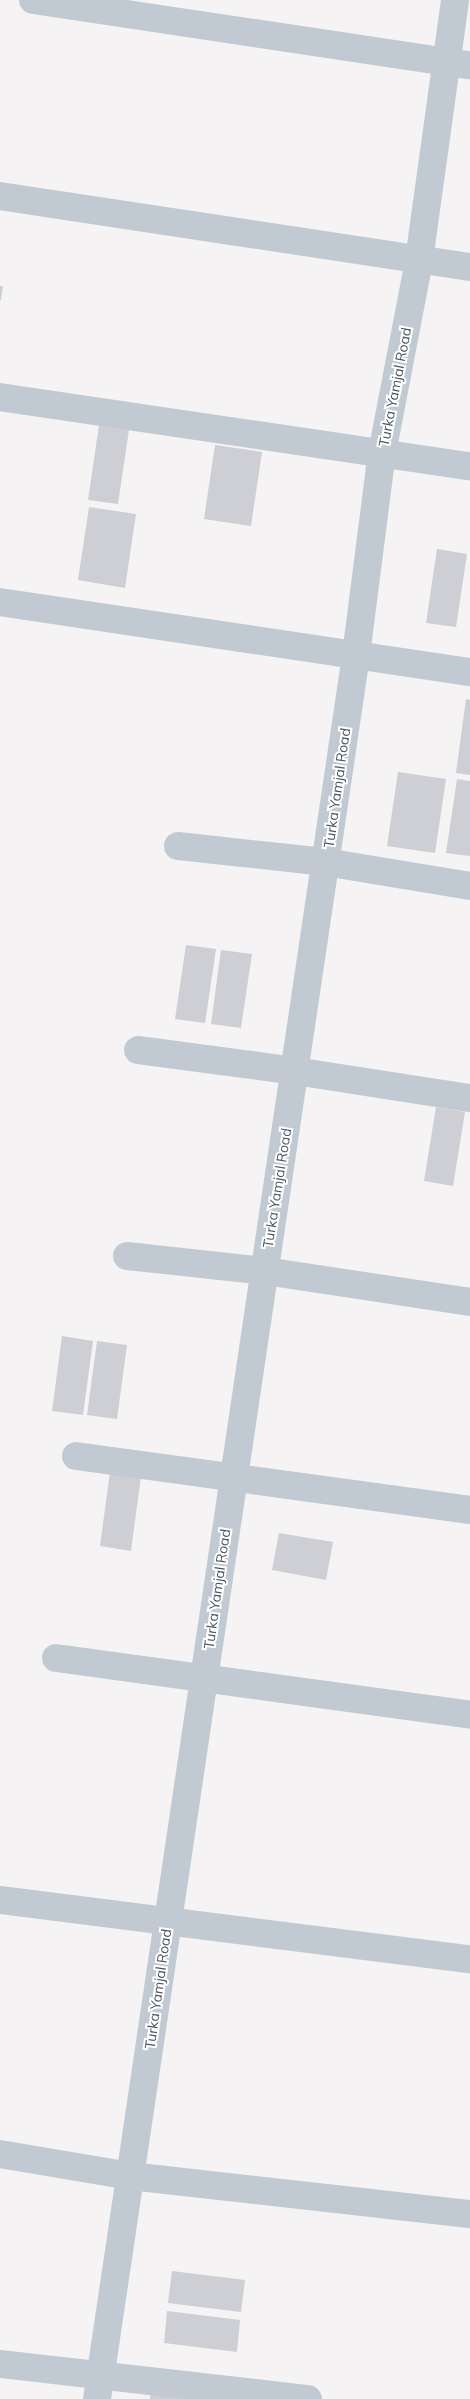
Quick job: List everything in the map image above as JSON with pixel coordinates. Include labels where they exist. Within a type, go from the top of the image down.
[{"type":"street","points":[[33,0],[458,63]]},
{"type":"street","name":"Turka Yamjal Road","points":[[98,2388],[326,862],[356,655],[382,452],[458,63],[455,0]]},
{"type":"street","points":[[0,196],[470,267]]},
{"type":"street","points":[[0,397],[470,466]]},
{"type":"street","points":[[0,602],[470,672]]},
{"type":"street","points":[[178,846],[326,862],[470,886]]},
{"type":"street","points":[[138,1050],[295,1071],[470,1098]]},
{"type":"street","points":[[127,1256],[264,1271],[470,1302]]},
{"type":"street","points":[[76,1456],[470,1510]]},
{"type":"street","points":[[56,1658],[204,1680],[470,1715]]},
{"type":"street","points":[[0,1900],[470,1959]]},
{"type":"street","points":[[0,2154],[130,2176],[470,2214]]},
{"type":"street","points":[[0,2364],[98,2388],[308,2399]]},
{"type":"building","points":[[0,286],[3,286],[1,300],[0,300]]},
{"type":"building","points":[[99,425],[129,430],[118,504],[88,500]]},
{"type":"building","points":[[215,445],[262,452],[251,526],[204,519]]},
{"type":"building","points":[[89,507],[136,514],[125,588],[78,580]]},
{"type":"building","points":[[437,549],[467,554],[456,627],[426,623]]},
{"type":"building","points":[[466,699],[470,700],[470,775],[456,773]]},
{"type":"building","points":[[398,772],[446,779],[435,853],[387,846]]},
{"type":"building","points":[[457,779],[470,781],[470,856],[446,853]]},
{"type":"building","points":[[186,945],[216,949],[205,1023],[175,1019]]},
{"type":"building","points":[[221,950],[252,954],[241,1028],[211,1024]]},
{"type":"building","points":[[436,1107],[465,1112],[453,1186],[424,1181]]},
{"type":"building","points":[[62,1336],[93,1341],[83,1415],[52,1411]]},
{"type":"building","points":[[97,1341],[127,1345],[117,1419],[87,1415]]},
{"type":"building","points":[[110,1472],[141,1476],[131,1551],[100,1546]]},
{"type":"building","points":[[279,1533],[333,1542],[326,1580],[272,1570]]},
{"type":"building","points":[[172,2271],[245,2280],[241,2312],[168,2303]]},
{"type":"building","points":[[167,2311],[240,2320],[237,2352],[164,2343]]},
{"type":"building","points":[[151,2392],[197,2399],[150,2399]]}]
